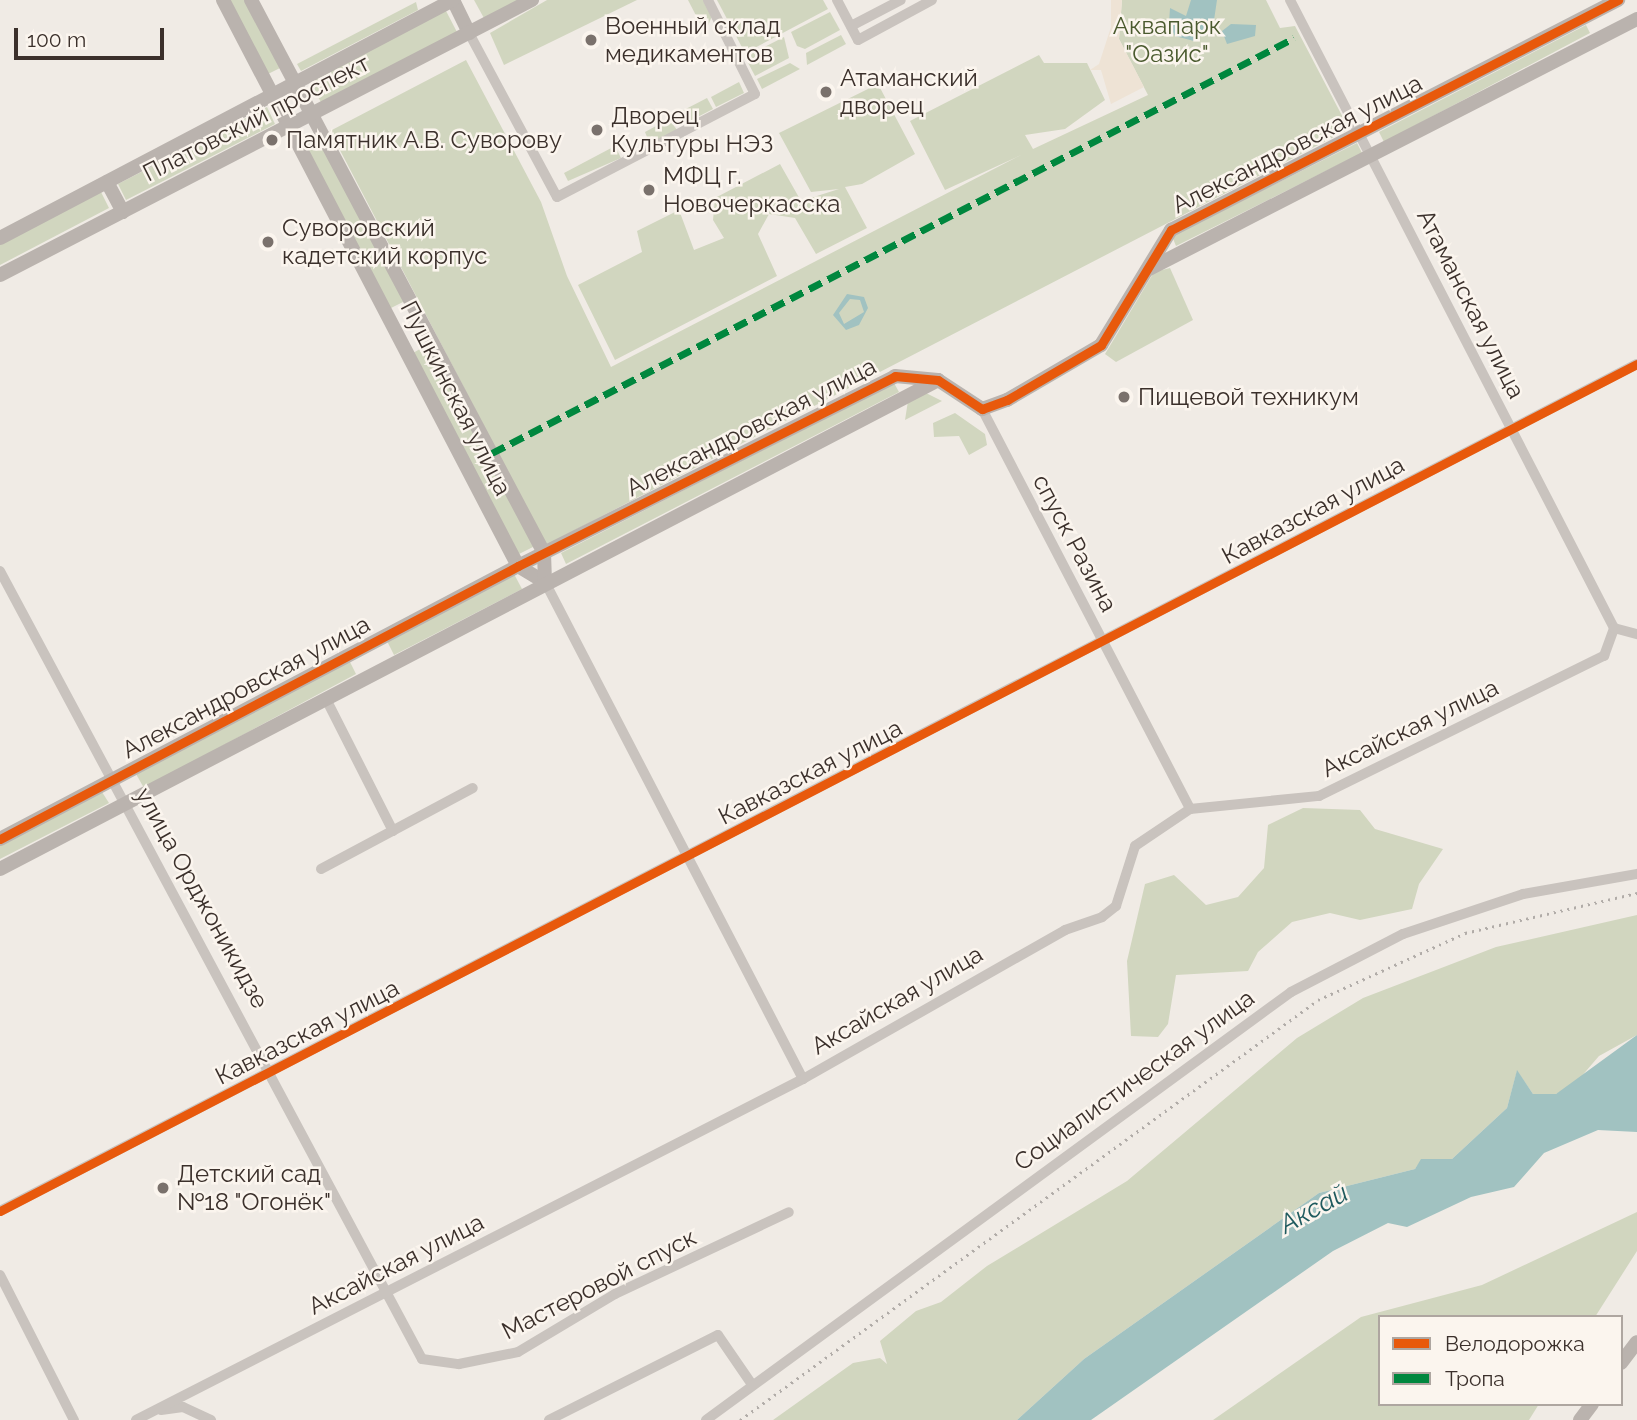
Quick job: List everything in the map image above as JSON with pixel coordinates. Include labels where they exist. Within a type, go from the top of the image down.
[{"type":"street","name":"Пушкинская улица","points":[[223,0],[518,566]]},
{"type":"street","name":"Пушкинская улица","points":[[251,0],[544,553],[545,582],[803,1079]]},
{"type":"street","name":"Платовский проспект","points":[[0,238],[453,0]]},
{"type":"street","points":[[453,0],[557,197],[755,94],[708,0]]},
{"type":"street","name":"Платовский проспект","points":[[0,275],[532,0]]},
{"type":"street","points":[[837,0],[858,40],[932,0]]},
{"type":"street","points":[[851,26],[901,0]]},
{"type":"street","name":"Атаманская улица","points":[[1290,0],[1614,628]]},
{"type":"street","name":"Александровская улица","points":[[0,839],[518,566],[895,376],[938,380],[982,409],[1094,353],[1171,230],[1618,0]]},
{"type":"street","name":"Александровская улица","points":[[1148,270],[1637,19]]},
{"type":"street","points":[[107,182],[122,212]]},
{"type":"street","name":"Кавказская улица","points":[[0,1211],[274,1072],[1637,364]]},
{"type":"street","name":"Александровская улица","points":[[0,869],[127,805],[545,582],[938,380]]},
{"type":"street","name":"спуск Разина","points":[[982,409],[1190,809]]},
{"type":"street","points":[[518,566],[545,582]]},
{"type":"street","name":"улица Орджоникидзе","points":[[0,571],[274,1072],[384,1294],[422,1359]]},
{"type":"street","points":[[1614,628],[1637,635]]},
{"type":"street","name":"Аксайская улица","points":[[136,1420],[803,1079],[987,971],[1102,917],[1116,906],[1135,846],[1190,809],[1319,796],[1604,656],[1614,628]]},
{"type":"street","points":[[326,699],[393,831]]},
{"type":"street","points":[[321,869],[473,788]]},
{"type":"street","name":"Социалистическая улица","points":[[706,1420],[751,1383],[1291,992],[1403,934],[1523,894],[1637,874]]},
{"type":"street","name":"Мастеровой спуск","points":[[422,1359],[459,1364],[518,1352],[615,1294],[789,1212]]},
{"type":"street","points":[[0,1275],[74,1420]]},
{"type":"street","points":[[549,1420],[718,1335],[751,1383]]},
{"type":"street","points":[[1623,1360],[1637,1342]]},
{"type":"street","points":[[154,1410],[183,1408],[211,1420]]},
{"type":"green space","points":[[229,0],[248,0],[282,67],[268,74]]},
{"type":"green space","points":[[474,0],[523,0],[485,20]]},
{"type":"green space","points":[[547,0],[637,0],[504,65],[490,33]]},
{"type":"green space","points":[[688,0],[704,0],[712,16],[705,33]]},
{"type":"green space","points":[[717,0],[823,0],[828,9],[745,53]]},
{"type":"green space","name":"Аквапарк \"Оазис\"","points":[[1122,0],[1266,0],[1280,28],[1295,26],[1349,129],[546,545],[330,131],[466,60],[541,202],[567,276],[611,367],[1021,155],[945,190],[910,121],[1039,55],[1044,63],[1087,63],[1105,100],[1065,129],[1025,135],[1033,149],[1148,95],[1119,39]]},
{"type":"green space","points":[[416,2],[418,10],[301,71],[297,64]]},
{"type":"green space","points":[[445,9],[458,34],[323,106],[309,80]]},
{"type":"green space","points":[[830,12],[840,30],[805,49],[797,46],[791,32]]},
{"type":"green space","points":[[1586,25],[1590,33],[1384,142],[1379,132]]},
{"type":"green space","points":[[841,35],[846,44],[807,65],[806,53]]},
{"type":"green space","points":[[784,37],[789,58],[755,76],[745,57]]},
{"type":"green space","points":[[790,63],[800,69],[762,89],[757,79]]},
{"type":"green space","points":[[739,82],[744,93],[716,107],[711,97]]},
{"type":"green space","points":[[878,84],[915,154],[862,184],[845,187],[867,228],[816,254],[795,218],[769,214],[758,234],[777,276],[615,360],[578,285],[642,252],[637,231],[679,210],[694,250],[724,238],[713,220],[715,198],[780,164],[801,201],[839,189],[811,192],[779,133]]},
{"type":"green space","points":[[707,98],[713,109],[686,123],[680,112]]},
{"type":"green space","points":[[267,107],[275,124],[126,200],[118,184]]},
{"type":"green space","points":[[669,119],[677,130],[653,142],[647,137],[645,132]]},
{"type":"green space","points":[[317,135],[405,301],[389,309],[303,142]]},
{"type":"green space","points":[[1357,143],[1362,153],[1176,246],[1172,236]]},
{"type":"green space","points":[[615,146],[621,158],[568,181],[564,173]]},
{"type":"green space","points":[[101,192],[109,208],[0,265],[0,244]]},
{"type":"green space","points":[[1170,268],[1193,320],[1116,362],[1105,354],[1154,272]]},
{"type":"green space","points":[[427,345],[535,546],[517,555],[413,353]]},
{"type":"green space","points":[[894,383],[899,392],[566,564],[561,553]]},
{"type":"green space","points":[[926,393],[942,401],[905,420],[908,401]]},
{"type":"green space","points":[[955,413],[985,434],[987,445],[969,455],[959,436],[934,437],[933,423]]},
{"type":"green space","points":[[513,572],[522,589],[394,655],[386,639]]},
{"type":"green space","points":[[349,660],[356,674],[144,788],[136,774]]},
{"type":"green space","points":[[102,792],[109,803],[0,859],[0,845]]},
{"type":"green space","points":[[1303,808],[1360,810],[1375,829],[1443,849],[1419,884],[1412,909],[1360,920],[1330,913],[1292,922],[1258,952],[1248,971],[1176,975],[1168,1024],[1158,1037],[1131,1036],[1127,961],[1145,884],[1174,875],[1206,905],[1238,897],[1264,868],[1268,825]]},
{"type":"green space","points":[[1637,915],[1637,1035],[1599,1056],[1574,1085],[1556,1094],[1533,1094],[1517,1071],[1507,1108],[1452,1159],[1422,1159],[1415,1169],[1319,1193],[1084,1359],[1017,1420],[773,1420],[853,1363],[880,1358],[887,1364],[880,1341],[916,1311],[941,1302],[987,1266],[1127,1181],[1297,1038],[1363,998],[1496,947]]},
{"type":"green space","points":[[1637,1212],[1637,1251],[1596,1315],[1378,1315],[1378,1406],[1538,1406],[1529,1420],[1213,1420],[1361,1317],[1482,1285]]},
{"type":"shaded area","points":[[1111,0],[1122,0],[1119,39],[1144,87],[1111,104],[1101,70],[1090,70],[1099,64],[1111,27]]},
{"type":"water","points":[[1191,0],[1217,0],[1213,27],[1194,41],[1175,36],[1169,24],[1170,8],[1186,16]]},
{"type":"water","points":[[1231,24],[1256,25],[1255,36],[1227,44],[1222,31]]},
{"type":"water","points":[[847,294],[864,297],[868,308],[859,325],[846,330],[833,315]],"holes":[[[850,299],[860,300],[864,312],[844,324],[839,313]]]},
{"type":"water","name":"Аксай","points":[[1637,1035],[1637,1132],[1598,1130],[1544,1153],[1514,1187],[1471,1197],[1407,1227],[1388,1223],[1333,1251],[1091,1420],[1017,1420],[1084,1359],[1319,1193],[1415,1169],[1421,1159],[1452,1159],[1507,1108],[1517,1070],[1533,1094],[1556,1094]]},
{"type":"railway","points":[[740,1420],[1318,1000],[1465,933],[1637,893]]},
{"type":"marked path","points":[[492,453],[1294,38]]},
{"type":"cycle path","points":[[0,839],[518,566],[895,376],[938,380],[982,409],[1007,400],[1101,345],[1171,230],[1618,0]]},
{"type":"cycle path","points":[[0,1211],[1637,364]]},
{"type":"place","name":"Военный склад медикаментов","points":[[591,40]]},
{"type":"place","name":"Атаманский дворец","points":[[826,92]]},
{"type":"place","name":"Дворец Культуры НЭЗ","points":[[597,130]]},
{"type":"place","name":"Памятник А.В. Суворову","points":[[272,140]]},
{"type":"place","name":"МФЦ г. Новочеркасска","points":[[649,190]]},
{"type":"place","name":"Суворовский кадетский корпус","points":[[268,242]]},
{"type":"place","name":"Пищевой техникум","points":[[1124,397]]},
{"type":"place","name":"Детский сад №18 \"Огонёк\"","points":[[163,1188]]}]
